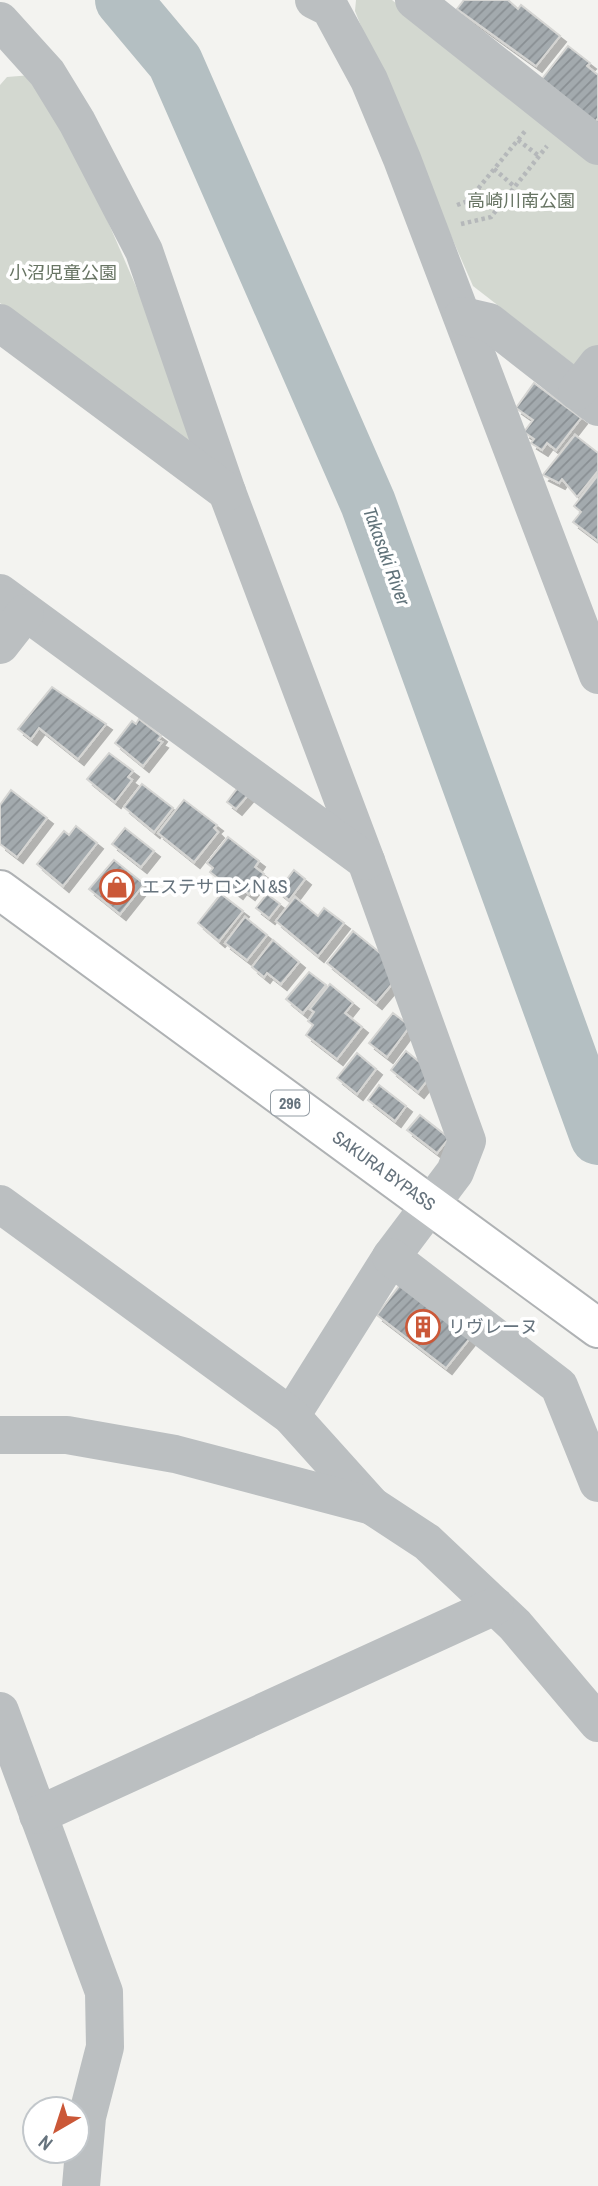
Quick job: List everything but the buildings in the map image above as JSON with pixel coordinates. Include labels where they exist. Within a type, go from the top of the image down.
[{"type":"highway","name":"SAKURA BYPASS","points":[[0,890],[589,1322]]},
{"type":"street","points":[[414,0],[598,146]]},
{"type":"street","points":[[327,3],[369,80],[463,316],[598,674]]},
{"type":"street","points":[[5,40],[47,73],[77,122],[144,251],[227,492],[467,1141],[455,1172],[391,1257],[291,1416]]},
{"type":"street","points":[[463,316],[489,322],[591,387]]},
{"type":"street","points":[[0,323],[227,492]]},
{"type":"street","points":[[0,645],[13,603],[366,862]]},
{"type":"street","points":[[0,1203],[291,1416],[372,1506],[427,1542],[515,1625],[598,1723]]},
{"type":"street","points":[[391,1257],[559,1385],[598,1483]]},
{"type":"street","points":[[0,1434],[67,1435],[174,1454],[372,1506]]},
{"type":"street","points":[[38,1815],[495,1606]]},
{"type":"street","points":[[0,1711],[104,1992],[105,2047],[87,2116],[81,2186]]},
{"type":"path","points":[[449,207],[468,201],[531,124]]},
{"type":"path","points":[[518,140],[539,156]]},
{"type":"path","points":[[458,225],[491,218],[552,140]]},
{"type":"path","points":[[494,169],[515,187]]},
{"type":"path","points":[[478,189],[482,201],[492,209],[499,208]]},
{"type":"green space","name":"高崎川南公園","points":[[356,0],[392,0],[598,164],[598,347],[577,367],[473,286],[376,64],[355,11]]},
{"type":"green space","name":"小沼児童公園","points":[[44,74],[199,432],[192,444],[0,303],[0,85],[7,77]]},
{"type":"waterway","name":"Takasaki River","points":[[123,0],[175,62],[368,503],[598,1137]]},
{"type":"place","name":"エステサロンＮ&S","points":[[117,887]]},
{"type":"place","name":"リヴレーヌ","points":[[423,1327]]}]
